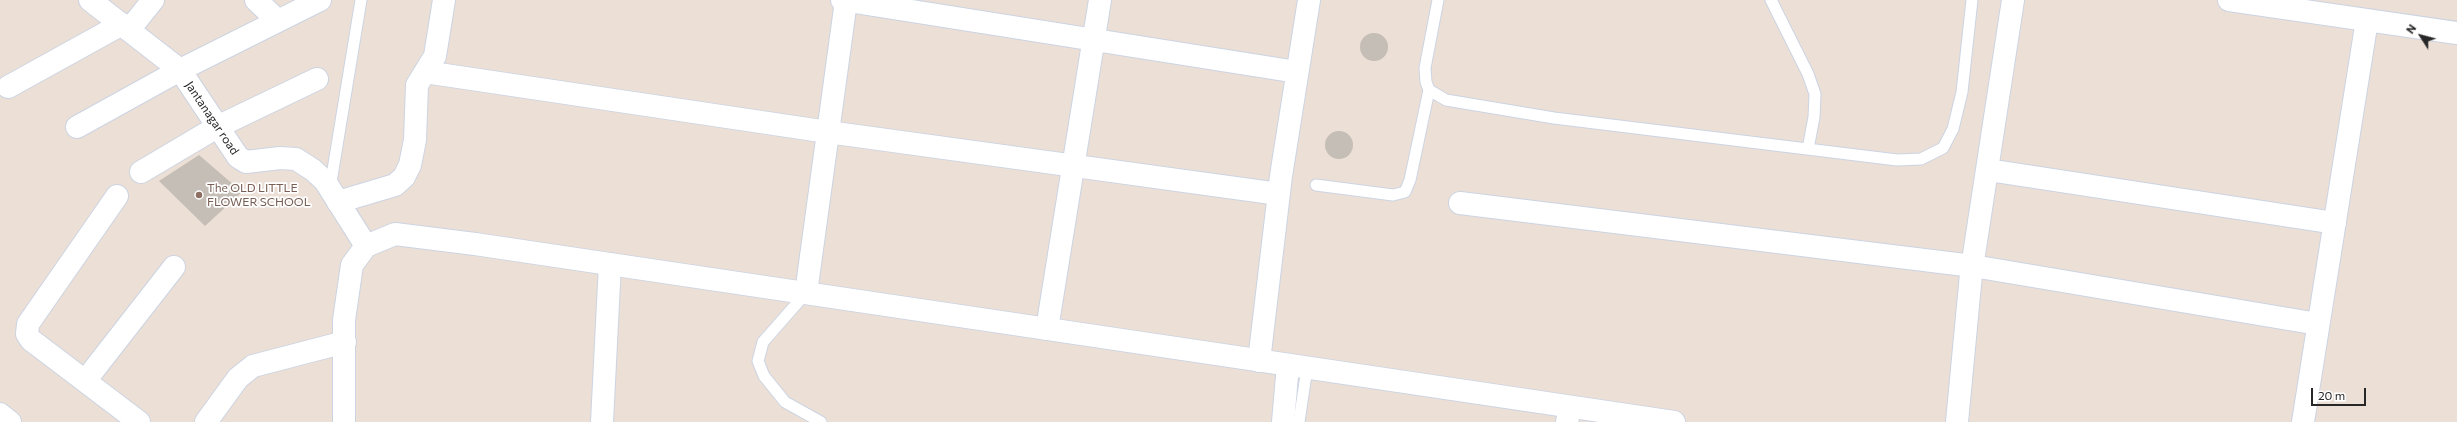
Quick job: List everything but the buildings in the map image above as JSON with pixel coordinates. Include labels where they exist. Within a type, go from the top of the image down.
[{"type":"street","name":"Jantanagar road","points":[[90,0],[180,70],[238,157],[246,162],[280,158],[296,159],[313,170],[334,195],[366,246]]},
{"type":"street","points":[[8,87],[126,27],[153,0]]},
{"type":"street","points":[[256,0],[277,20]]},
{"type":"street","points":[[77,127],[180,70],[277,20],[320,0]]},
{"type":"street","points":[[334,195],[395,184],[404,177],[410,165],[415,140],[417,86],[424,72],[435,56],[438,45],[444,0]]},
{"type":"street","points":[[806,293],[844,0],[1297,72]]},
{"type":"street","points":[[1047,329],[1100,0]]},
{"type":"street","points":[[1259,361],[1279,194],[1309,0]]},
{"type":"street","points":[[1957,422],[1972,266],[2013,0]]},
{"type":"street","points":[[2229,0],[2321,7],[2367,20],[2457,33]]},
{"type":"street","points":[[2303,422],[2367,20]]},
{"type":"street","points":[[424,72],[828,132],[1279,194]]},
{"type":"street","points":[[141,172],[218,127],[317,79]]},
{"type":"street","points":[[1988,170],[2335,223]]},
{"type":"street","points":[[117,196],[28,324],[27,334],[31,340],[139,422]]},
{"type":"street","points":[[1460,203],[1972,266],[2318,324]]},
{"type":"street","points":[[344,422],[344,320],[352,265],[366,246],[395,234],[610,264],[1298,367],[1568,415],[1674,422]]},
{"type":"street","points":[[602,422],[610,264]]},
{"type":"street","points":[[85,380],[174,267]]},
{"type":"street","points":[[206,422],[238,378],[252,366],[345,342]]},
{"type":"street","points":[[1283,422],[1298,367]]},
{"type":"street","points":[[0,414],[10,422]]},
{"type":"lane","points":[[334,195],[361,0]]},
{"type":"lane","points":[[1316,185],[1393,195],[1405,192],[1410,180],[1429,90],[1426,82],[1425,68],[1438,0]]},
{"type":"lane","points":[[1771,0],[1808,74],[1815,94],[1814,117],[1808,149]]},
{"type":"lane","points":[[1429,90],[1446,100],[1554,118],[1808,149],[1913,160],[1921,159],[1943,148],[1953,129],[1962,92],[1972,0]]},
{"type":"lane","points":[[806,293],[763,342],[758,361],[764,376],[785,402],[821,422]]},
{"type":"lane","points":[[1298,367],[1299,422]]},
{"type":"place","name":"The OLD LITTLE FLOWER SCHOOL","points":[[199,195]]}]
